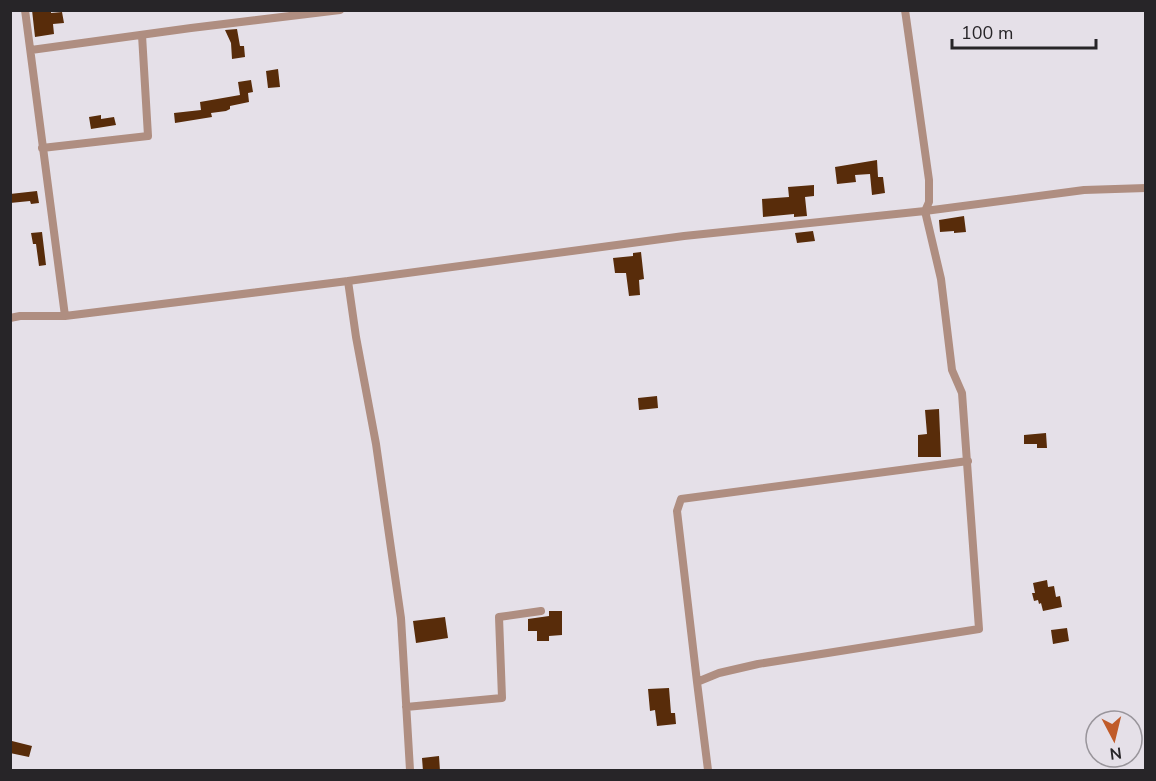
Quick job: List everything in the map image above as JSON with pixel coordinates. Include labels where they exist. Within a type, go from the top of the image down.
[{"type":"street","points":[[25,10],[65,316]]},
{"type":"street","points":[[31,50],[340,10]]},
{"type":"street","points":[[697,682],[758,664],[979,629],[962,393],[952,370],[941,279],[925,211],[929,202],[929,180],[905,10]]},
{"type":"street","points":[[42,148],[148,135],[142,35]]},
{"type":"street","points":[[10,318],[65,316],[684,236],[925,211],[1084,190],[1146,188]]},
{"type":"street","points":[[348,281],[376,444],[401,618],[410,771]]},
{"type":"street","points":[[708,771],[677,512],[681,499],[968,461]]},
{"type":"street","points":[[406,707],[502,698],[499,617],[541,611]]},
{"type":"building","points":[[32,10],[62,12],[64,23],[53,24],[54,34],[35,37]]},
{"type":"building","points":[[237,29],[240,46],[244,46],[245,57],[232,59],[231,43],[225,30]]},
{"type":"building","points":[[278,69],[280,87],[268,88],[266,71]]},
{"type":"building","points":[[251,80],[253,92],[248,93],[249,102],[230,106],[230,109],[226,111],[211,113],[212,117],[175,123],[174,113],[201,110],[200,102],[240,95],[238,82]]},
{"type":"building","points":[[101,115],[101,119],[114,117],[116,125],[91,129],[89,117]]},
{"type":"building","points":[[877,160],[878,177],[883,177],[885,193],[872,195],[870,174],[855,175],[856,182],[837,184],[835,167]]},
{"type":"building","points":[[814,185],[814,196],[805,197],[807,216],[794,217],[794,214],[763,217],[762,199],[789,197],[788,187]]},
{"type":"building","points":[[37,191],[39,203],[31,204],[30,201],[10,203],[10,194]]},
{"type":"building","points":[[964,216],[966,232],[940,232],[939,220]]},
{"type":"building","points":[[813,231],[815,241],[797,243],[795,233]]},
{"type":"building","points":[[42,232],[46,265],[39,266],[36,244],[33,244],[31,233]]},
{"type":"building","points":[[641,252],[644,279],[639,280],[640,295],[629,296],[626,273],[615,273],[613,258],[633,256],[633,253]]},
{"type":"building","points":[[657,396],[658,408],[639,410],[638,398]]},
{"type":"building","points":[[939,409],[941,457],[918,457],[918,435],[927,434],[925,410]]},
{"type":"building","points":[[1046,433],[1047,448],[1037,448],[1037,444],[1024,444],[1024,435]]},
{"type":"building","points":[[1047,580],[1048,587],[1054,586],[1056,597],[1060,596],[1062,607],[1043,611],[1041,603],[1039,604],[1038,600],[1034,601],[1033,583]]},
{"type":"building","points":[[549,611],[562,611],[562,635],[549,636],[549,641],[537,641],[537,631],[528,631],[528,619],[549,616]]},
{"type":"building","points":[[445,617],[448,638],[416,643],[413,621]]},
{"type":"building","points":[[1067,628],[1069,641],[1053,644],[1051,630]]},
{"type":"building","points":[[669,688],[671,713],[675,713],[676,724],[657,726],[655,710],[650,711],[648,689]]},
{"type":"building","points":[[12,741],[32,746],[29,757],[10,753]]},
{"type":"building","points":[[439,756],[440,771],[423,771],[422,758]]}]
